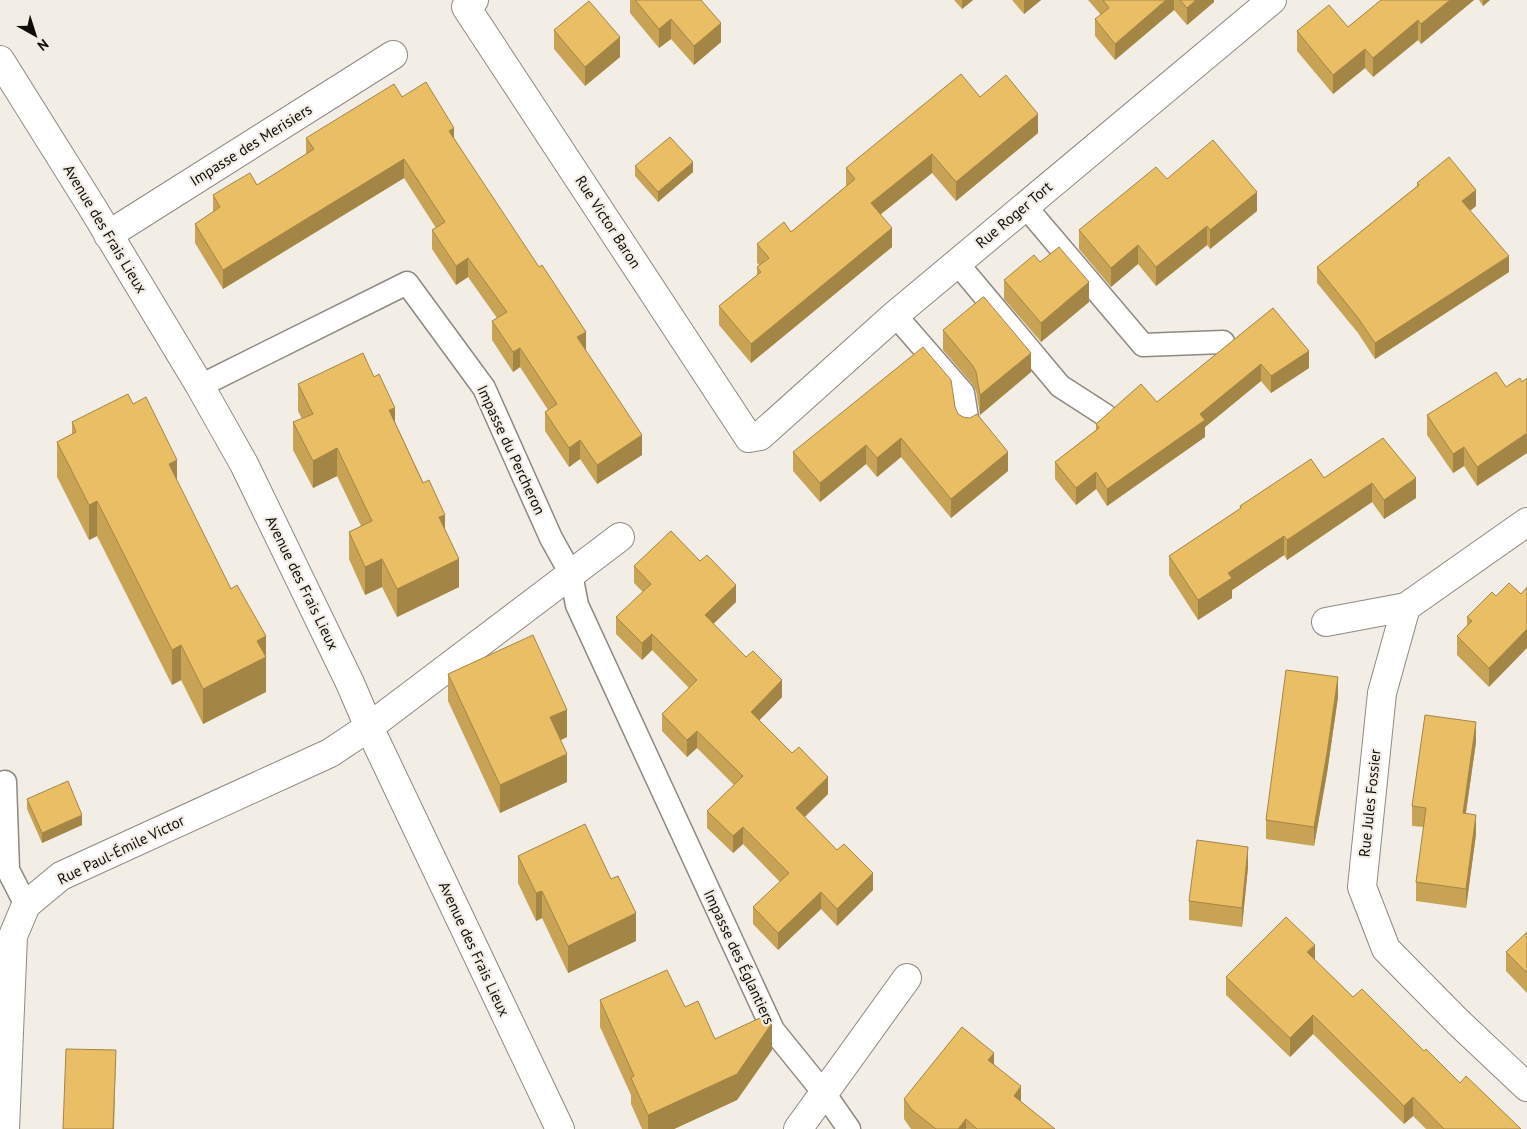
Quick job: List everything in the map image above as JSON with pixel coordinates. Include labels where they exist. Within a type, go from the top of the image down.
[{"type":"street","name":"Rue Victor Baron","points":[[474,0],[466,7],[749,438],[760,436]]},
{"type":"street","name":"Rue Roger Tort","points":[[760,436],[895,314],[1272,0]]},
{"type":"street","name":"Impasse des Merisiers","points":[[108,235],[393,56]]},
{"type":"street","name":"Avenue des Frais Lieux","points":[[0,60],[200,386],[244,464],[350,683],[369,728],[560,1129]]},
{"type":"street","points":[[1326,622],[1406,607],[1527,522]]},
{"type":"street","points":[[369,728],[620,537]]},
{"type":"street","name":"Rue Jules Fossier","points":[[1406,607],[1382,693],[1362,887],[1386,949],[1458,1022],[1527,1087]]},
{"type":"street","name":"Rue Paul-Émile Victor","points":[[5,1129],[13,936],[26,905],[61,876],[330,753],[369,728]]},
{"type":"street","points":[[798,1129],[907,978]]},
{"type":"lane","points":[[1025,206],[1143,345],[1223,342]]},
{"type":"lane","points":[[957,263],[1060,386],[1105,415]]},
{"type":"lane","name":"Impasse du Percheron","points":[[200,386],[407,283],[484,388],[550,538],[571,574],[577,605],[672,811]]},
{"type":"lane","points":[[895,314],[963,393],[968,424]]},
{"type":"lane","points":[[5,782],[4,850],[8,870],[26,905]]},
{"type":"lane","name":"Impasse des Églantiers","points":[[672,811],[773,1030],[824,1093],[849,1129]]},
{"type":"building","points":[[635,0],[701,0],[721,23],[694,46],[671,19],[659,29]]},
{"type":"building","points":[[1103,0],[1166,0],[1115,44],[1095,19],[1109,8]]},
{"type":"building","points":[[1180,0],[1196,0],[1187,8]]},
{"type":"building","points":[[1381,0],[1450,0],[1421,24],[1418,20],[1373,58],[1365,49],[1333,75],[1297,31],[1329,5],[1348,27]]},
{"type":"building","points":[[589,1],[620,37],[585,67],[554,30]]},
{"type":"building","points":[[961,74],[980,97],[1006,75],[1038,114],[956,182],[932,154],[871,203],[892,228],[751,344],[719,306],[761,272],[757,267],[769,258],[757,244],[784,222],[791,232],[855,179],[846,168]]},
{"type":"building","points":[[426,82],[454,128],[449,131],[539,267],[542,265],[586,332],[577,337],[642,435],[597,465],[580,440],[569,448],[545,412],[557,404],[520,348],[513,352],[492,321],[507,312],[468,258],[456,266],[432,230],[445,222],[404,159],[223,270],[195,224],[220,207],[213,195],[250,173],[257,185],[314,149],[306,138],[394,84],[402,97]]},
{"type":"building","points":[[670,137],[693,162],[658,192],[635,166]]},
{"type":"building","points":[[1213,140],[1257,192],[1210,230],[1207,226],[1156,267],[1138,245],[1111,268],[1079,230],[1156,167],[1167,179]]},
{"type":"building","points":[[1449,157],[1476,190],[1462,201],[1509,256],[1375,343],[1358,318],[1317,267],[1419,185],[1417,183]]},
{"type":"building","points":[[1059,247],[1089,282],[1041,323],[1004,280],[1034,255],[1040,262]]},
{"type":"building","points":[[983,297],[1031,353],[980,395],[976,372],[973,366],[943,330]]},
{"type":"building","points":[[1273,308],[1309,351],[1271,376],[1261,364],[1200,414],[1205,420],[1107,489],[1096,472],[1076,488],[1055,462],[1099,428],[1096,424],[1141,384],[1157,402]]},
{"type":"building","points":[[923,347],[951,380],[955,407],[958,414],[970,418],[977,414],[1008,452],[951,499],[901,438],[877,458],[866,445],[820,483],[793,452]]},
{"type":"building","points":[[363,353],[374,377],[379,374],[395,408],[389,410],[423,483],[429,480],[445,515],[439,517],[459,559],[397,589],[382,559],[365,567],[349,532],[372,521],[337,448],[313,461],[293,422],[313,414],[298,384]]},
{"type":"building","points":[[1496,372],[1506,387],[1520,378],[1522,382],[1527,378],[1527,433],[1477,467],[1464,447],[1453,454],[1427,415]]},
{"type":"building","points":[[128,394],[133,404],[146,397],[177,460],[169,464],[231,589],[237,585],[266,636],[257,641],[266,657],[203,689],[181,645],[172,650],[97,501],[89,505],[57,442],[76,432],[72,422]]},
{"type":"building","points":[[1383,438],[1416,478],[1384,500],[1372,483],[1287,540],[1284,536],[1228,573],[1232,578],[1198,600],[1169,556],[1311,459],[1324,478]]},
{"type":"building","points":[[671,531],[700,561],[707,555],[736,585],[705,615],[746,657],[753,651],[782,680],[751,712],[792,753],[799,747],[828,777],[796,808],[837,850],[844,844],[873,873],[837,909],[821,892],[778,933],[753,907],[789,873],[743,827],[733,836],[707,811],[743,776],[697,731],[687,740],[662,714],[697,680],[652,634],[642,643],[616,617],[651,584],[634,566]]},
{"type":"building","points":[[1509,583],[1521,594],[1527,587],[1527,629],[1489,668],[1457,636],[1472,621],[1467,617],[1492,592],[1496,596]]},
{"type":"building","points":[[533,635],[567,710],[550,717],[567,754],[500,785],[448,674]]},
{"type":"building","points":[[1286,670],[1338,677],[1314,827],[1266,820]]},
{"type":"building","points":[[1425,715],[1476,722],[1463,813],[1476,815],[1466,889],[1416,882],[1426,808],[1412,806]]},
{"type":"building","points":[[68,781],[82,815],[42,833],[27,799]]},
{"type":"building","points":[[585,824],[611,879],[618,876],[636,913],[568,946],[542,891],[536,893],[518,856]]},
{"type":"building","points":[[1197,840],[1248,847],[1242,908],[1189,901]]},
{"type":"building","points":[[1286,917],[1315,945],[1307,952],[1353,997],[1362,989],[1424,1051],[1426,1049],[1460,1083],[1466,1076],[1521,1129],[1444,1129],[1413,1097],[1404,1106],[1313,1015],[1290,1038],[1226,977]]},
{"type":"building","points":[[1527,932],[1527,973],[1506,952]]},
{"type":"building","points":[[667,970],[685,1007],[698,1001],[715,1039],[766,1015],[772,1023],[737,1074],[648,1115],[631,1078],[634,1076],[600,1000]]},
{"type":"building","points":[[962,1027],[994,1053],[988,1060],[1021,1086],[1014,1096],[1055,1129],[977,1129],[966,1119],[958,1129],[936,1129],[912,1110],[904,1099]]},
{"type":"building","points":[[66,1049],[116,1050],[113,1129],[63,1129]]}]
